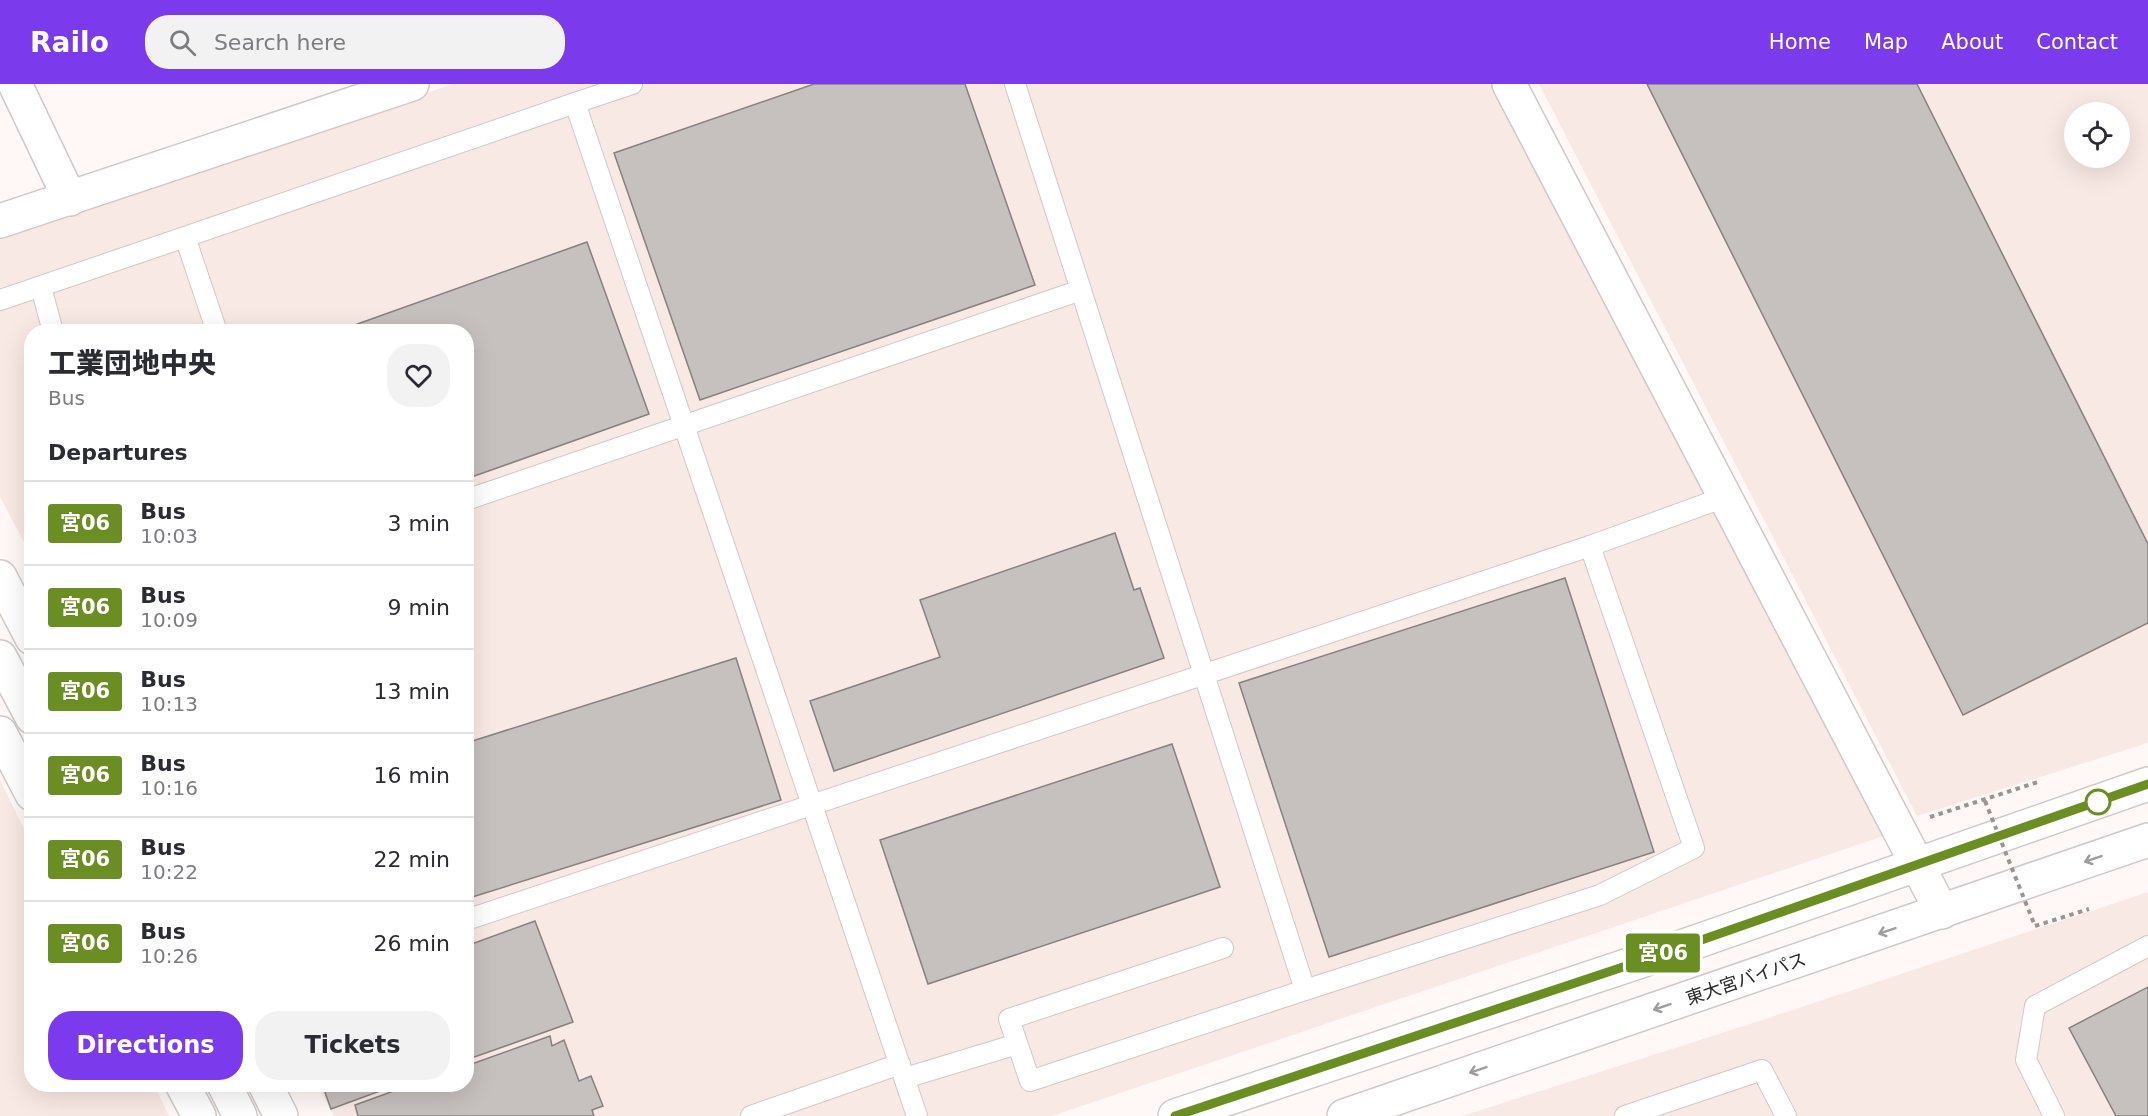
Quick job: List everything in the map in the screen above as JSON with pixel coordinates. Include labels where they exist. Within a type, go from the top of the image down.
[{"type":"main road","points":[[15,84],[70,199]]},
{"type":"main road","points":[[0,221],[412,84]]},
{"type":"main road","points":[[1509,84],[1942,912]]},
{"type":"main road","points":[[0,577],[24,623]]},
{"type":"main road","points":[[0,657],[24,702]]},
{"type":"main road","points":[[0,733],[24,779]]},
{"type":"main road","points":[[1175,1116],[1644,960],[2148,784]]},
{"type":"main road","name":"東大宮バイパス","points":[[1344,1116],[2148,840]]},
{"type":"main road","points":[[186,1092],[199,1116]]},
{"type":"main road","points":[[228,1092],[240,1116]]},
{"type":"main road","points":[[269,1092],[281,1116]]},
{"type":"lane","points":[[0,300],[632,84]]},
{"type":"lane","points":[[1015,84],[1305,990]]},
{"type":"lane","points":[[575,104],[917,1116]]},
{"type":"lane","points":[[185,237],[214,324]]},
{"type":"lane","points":[[41,287],[52,324]]},
{"type":"lane","points":[[474,497],[1081,290]]},
{"type":"lane","points":[[474,917],[1590,546],[1725,497]]},
{"type":"lane","points":[[1223,948],[1009,1019],[1030,1081],[1600,895],[1694,848],[1590,546]]},
{"type":"lane","points":[[2054,1116],[2026,1060],[2035,1006],[2148,946]]},
{"type":"lane","points":[[751,1116],[902,1071],[1017,1044]]},
{"type":"lane","points":[[1625,1116],[1762,1070],[1786,1116]]},
{"type":"path","points":[[1925,819],[2041,782]]},
{"type":"path","points":[[1985,801],[2035,926],[2088,909]]},
{"type":"shaded area","points":[[453,84],[1495,84],[1887,835],[1052,1116],[334,1116],[321,1092],[474,1092],[474,324],[24,324],[24,542],[0,497],[0,235]]},
{"type":"shaded area","points":[[1539,84],[2148,84],[2148,743],[1917,816]]},
{"type":"shaded area","points":[[0,780],[24,829],[24,1092],[157,1092],[169,1116],[0,1116]]},
{"type":"shaded area","points":[[2148,892],[2148,1116],[1462,1116],[1753,1023]]},
{"type":"building","points":[[814,84],[965,84],[1035,285],[700,400],[614,153]]},
{"type":"building","points":[[1647,84],[1917,84],[2148,544],[2148,623],[1963,715]]},
{"type":"building","points":[[587,242],[649,414],[474,476],[474,324],[357,324]]},
{"type":"building","points":[[1115,533],[1134,590],[1140,588],[1164,658],[834,771],[810,701],[940,657],[920,600]]},
{"type":"building","points":[[1565,578],[1654,852],[1329,957],[1239,683]]},
{"type":"building","points":[[736,658],[781,800],[474,896],[474,740]]},
{"type":"building","points":[[1172,744],[1220,887],[928,984],[880,840]]},
{"type":"building","points":[[535,921],[573,1022],[474,1057],[474,943]]},
{"type":"building","points":[[2148,987],[2148,1116],[2116,1116],[2069,1028]]},
{"type":"building","points":[[550,1036],[552,1046],[564,1040],[579,1081],[591,1076],[603,1106],[592,1110],[594,1116],[358,1116],[355,1105],[391,1092],[474,1092],[474,1063]]},
{"type":"building","points":[[325,1092],[377,1092],[331,1109]]},
{"type":"bus line","name":"宮06","points":[[1175,1116],[1644,960],[2148,784]]}]
